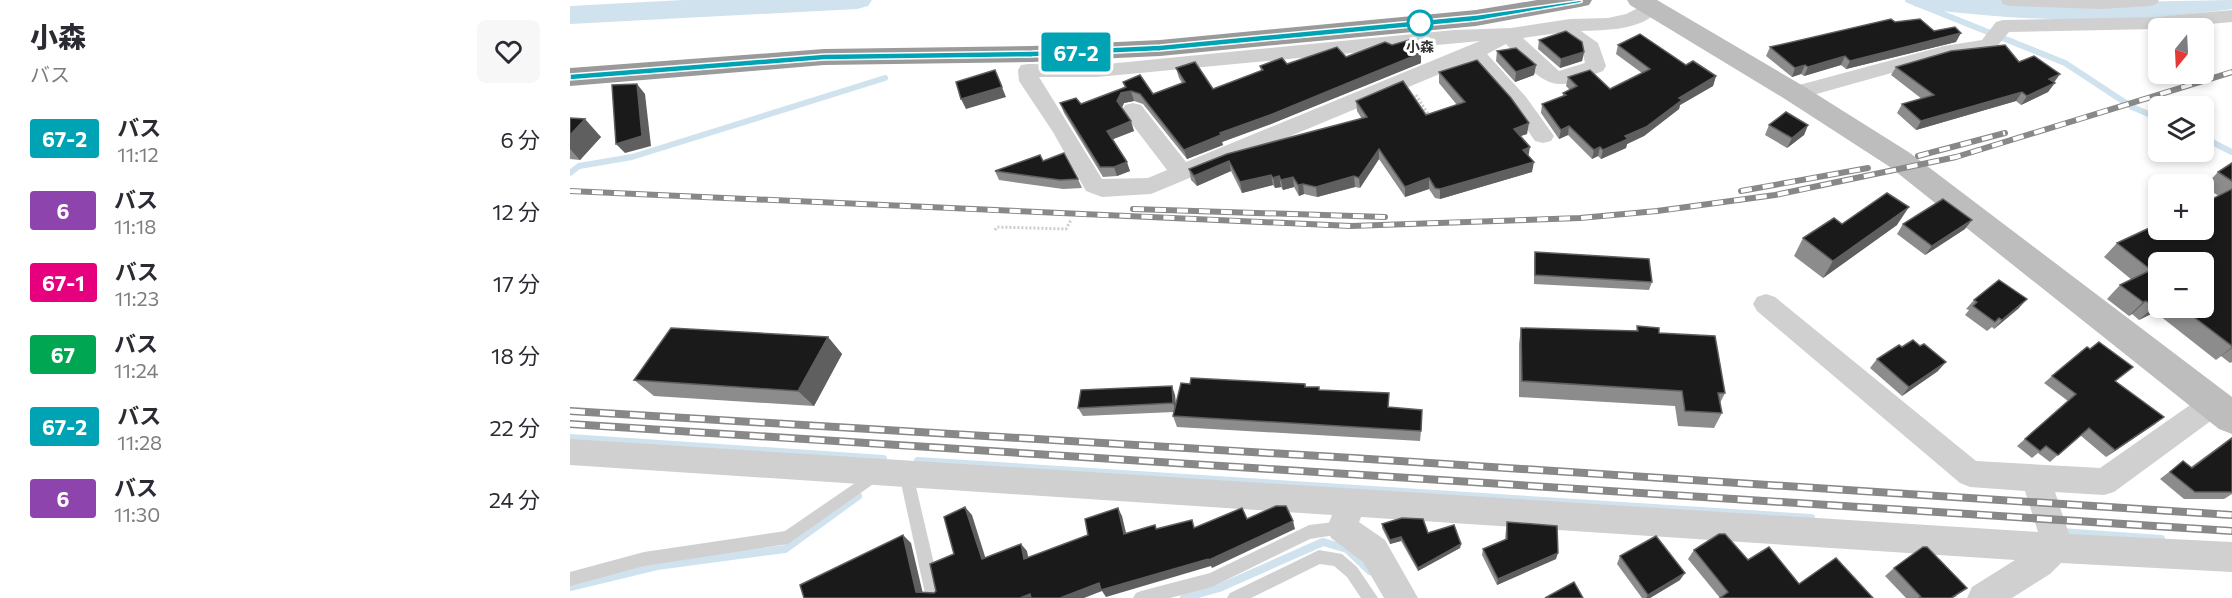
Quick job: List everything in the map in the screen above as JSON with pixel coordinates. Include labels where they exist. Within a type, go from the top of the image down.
[{"type":"highway","points":[[570,65],[806,48],[1063,42],[1177,36],[1508,0]]},
{"type":"highway","points":[[570,77],[824,57],[1030,62],[1160,48],[1452,28],[1580,0]]},
{"type":"street","points":[[2010,0],[2102,3],[2150,0]]},
{"type":"street","points":[[2222,0],[2232,8]]},
{"type":"street","points":[[1452,28],[1511,34],[1561,26],[1608,24],[1632,19],[1644,4],[1795,93],[1900,160],[2223,411],[2104,482],[1970,474],[1766,304]]},
{"type":"street","points":[[1795,93],[1944,52],[1988,45],[2003,26],[2155,23],[2232,16]]},
{"type":"street","points":[[1511,34],[1514,41],[1552,76],[1562,78],[1596,66],[1592,47],[1561,26]]},
{"type":"street","points":[[1030,62],[1029,81],[1062,129],[1094,185],[1102,189],[1151,186],[1474,52],[1511,34]]},
{"type":"street","points":[[1474,52],[1519,102],[1543,136]]},
{"type":"street","points":[[1133,110],[1182,173]]},
{"type":"street","points":[[570,452],[893,473],[1347,515],[2054,537],[2232,557]]},
{"type":"street","points":[[1994,595],[2038,563],[2054,537],[2035,478]]},
{"type":"street","points":[[1347,515],[1374,551],[1402,598]]},
{"type":"lane","points":[[570,579],[644,559],[788,537],[893,473],[934,598]]},
{"type":"lane","points":[[1141,598],[1212,580],[1347,515]]},
{"type":"lane","points":[[1235,598],[1319,557],[1337,559],[1352,572],[1370,598]]},
{"type":"path","points":[[1405,80],[1428,112],[1430,117],[1427,123]]},
{"type":"path","points":[[995,230],[996,227],[1066,229],[1071,220]]},
{"type":"building","points":[[1891,19],[1895,22],[1920,19],[1934,31],[1955,27],[1961,33],[1850,61],[1845,56],[1808,67],[1805,65],[1795,68],[1770,47]]},
{"type":"building","points":[[1566,31],[1582,42],[1584,52],[1561,59],[1539,40]]},
{"type":"building","points":[[1640,34],[1686,65],[1693,61],[1716,76],[1679,98],[1682,100],[1646,127],[1625,136],[1628,139],[1603,150],[1600,147],[1594,150],[1569,126],[1561,130],[1542,104],[1566,95],[1563,93],[1577,86],[1568,77],[1590,70],[1610,89],[1650,69],[1618,45]]},
{"type":"building","points":[[1409,40],[1421,53],[1220,133],[1221,135],[1184,150],[1140,94],[1131,91],[1121,93],[1117,101],[1131,121],[1107,131],[1127,162],[1114,167],[1100,167],[1060,103],[1076,98],[1081,104],[1126,87],[1123,82],[1140,75],[1153,94],[1185,82],[1176,68],[1195,62],[1213,89],[1263,70],[1260,66],[1282,58],[1287,64],[1337,47],[1346,57],[1385,42],[1392,45]]},
{"type":"building","points":[[2005,45],[2019,62],[2034,56],[2060,74],[2049,79],[2055,83],[2027,96],[2022,92],[1921,121],[1902,104],[1934,95],[1896,67],[1951,51]]},
{"type":"building","points":[[1516,48],[1536,65],[1516,72],[1497,51]]},
{"type":"building","points":[[1477,60],[1511,98],[1529,123],[1514,129],[1530,147],[1523,150],[1534,162],[1440,189],[1435,188],[1429,178],[1405,187],[1379,149],[1359,178],[1354,176],[1316,187],[1298,185],[1293,177],[1281,180],[1279,176],[1273,178],[1271,175],[1240,182],[1229,161],[1194,176],[1189,169],[1227,154],[1367,117],[1356,101],[1403,81],[1426,115],[1465,102],[1439,72]]},
{"type":"building","points":[[995,70],[1002,87],[961,99],[956,82]]},
{"type":"building","points":[[637,84],[642,136],[616,144],[612,85]]},
{"type":"building","points":[[1786,112],[1808,125],[1792,138],[1769,125]]},
{"type":"building","points":[[570,118],[585,119],[570,135]]},
{"type":"building","points":[[1064,153],[1078,179],[1060,180],[995,171],[1040,155],[1043,161]]},
{"type":"building","points":[[2232,163],[2232,181],[2218,172]]},
{"type":"building","points":[[2232,189],[2232,346],[2195,318],[2214,318],[2214,252],[2148,252],[2148,268],[2117,243],[2148,229],[2148,240],[2214,240],[2214,198]]},
{"type":"building","points":[[1887,193],[1909,207],[1833,261],[1803,238],[1834,218],[1842,224]]},
{"type":"building","points":[[1943,199],[1972,220],[1932,246],[1903,224]]},
{"type":"building","points":[[1535,252],[1649,259],[1652,282],[1535,275]]},
{"type":"building","points":[[2148,271],[2148,302],[2143,302],[2120,285]]},
{"type":"building","points":[[1999,280],[2027,299],[2002,320],[1999,318],[1995,322],[1973,306],[1977,302],[1974,300]]},
{"type":"building","points":[[1637,326],[1659,328],[1659,333],[1715,336],[1725,393],[1718,393],[1722,413],[1685,411],[1682,391],[1522,381],[1521,328],[1638,331]]},
{"type":"building","points":[[671,328],[828,337],[798,391],[634,380]]},
{"type":"building","points":[[1913,340],[1920,346],[1924,344],[1946,362],[1909,387],[1877,359],[1899,345],[1902,347]]},
{"type":"building","points":[[2099,342],[2133,367],[2115,381],[2164,417],[2115,450],[2089,428],[2058,455],[2046,446],[2040,451],[2025,439],[2076,394],[2052,376],[2087,347],[2090,349]]},
{"type":"building","points":[[1191,378],[1305,384],[1305,387],[1319,387],[1319,390],[1389,393],[1388,407],[1422,410],[1421,431],[1173,416],[1181,383],[1190,384]]},
{"type":"building","points":[[1172,386],[1173,403],[1078,408],[1081,390]]},
{"type":"building","points":[[2232,438],[2232,492],[2195,492],[2170,472],[2183,461],[2192,468]]},
{"type":"building","points":[[1276,506],[1286,506],[1293,521],[1209,560],[1101,590],[1099,583],[1060,598],[1031,598],[1030,594],[1020,598],[804,598],[800,585],[903,535],[916,592],[934,593],[936,591],[930,564],[954,554],[944,517],[965,507],[982,559],[1021,544],[1024,559],[1088,535],[1085,519],[1118,508],[1124,534],[1155,525],[1156,529],[1192,520],[1194,528],[1242,508],[1247,519]]},
{"type":"building","points":[[1402,518],[1423,519],[1428,533],[1454,525],[1461,544],[1418,568],[1401,537],[1390,540],[1382,524]]},
{"type":"building","points":[[1507,522],[1557,526],[1558,553],[1498,579],[1483,549],[1507,539]]},
{"type":"building","points":[[1719,534],[1725,534],[1748,560],[1769,547],[1799,584],[1836,558],[1873,598],[1720,598],[1728,592],[1694,550]]},
{"type":"building","points":[[1656,536],[1685,573],[1648,595],[1620,556]]},
{"type":"building","points":[[1923,547],[1927,547],[1967,588],[1951,598],[1919,598],[1921,597],[1894,568]]},
{"type":"building","points":[[1574,582],[1583,598],[1545,598]]},
{"type":"waterway","points":[[570,15],[857,0]]},
{"type":"waterway","points":[[1908,0],[2065,63],[2132,107],[2148,114]]},
{"type":"waterway","points":[[1925,0],[2048,12],[2143,10],[2231,0]]},
{"type":"waterway","points":[[570,173],[579,166],[632,157],[885,78]]},
{"type":"waterway","points":[[2214,143],[2232,152]]},
{"type":"waterway","points":[[570,438],[883,459]]},
{"type":"waterway","points":[[918,461],[1811,518]]},
{"type":"waterway","points":[[570,587],[657,566],[785,549],[858,496]]},
{"type":"waterway","points":[[2061,532],[2161,539]]},
{"type":"waterway","points":[[1184,598],[1219,588],[1323,542],[1347,549],[1370,571]]},
{"type":"railway","points":[[570,191],[1351,226],[1580,218],[1657,211],[1775,195],[1956,157],[2232,72]]},
{"type":"railway","points":[[1918,156],[2005,133]]},
{"type":"railway","points":[[1741,191],[1868,168]]},
{"type":"railway","points":[[1133,209],[1385,217]]},
{"type":"railway","points":[[570,411],[1353,458],[2232,515]]},
{"type":"railway","points":[[570,424],[2232,531]]},
{"type":"bus line","name":"67-2","points":[[570,77],[824,57],[1032,54],[1160,48],[1476,18],[1538,9],[1579,0]]},
{"type":"place","name":"小森","points":[[1420,23]]}]
